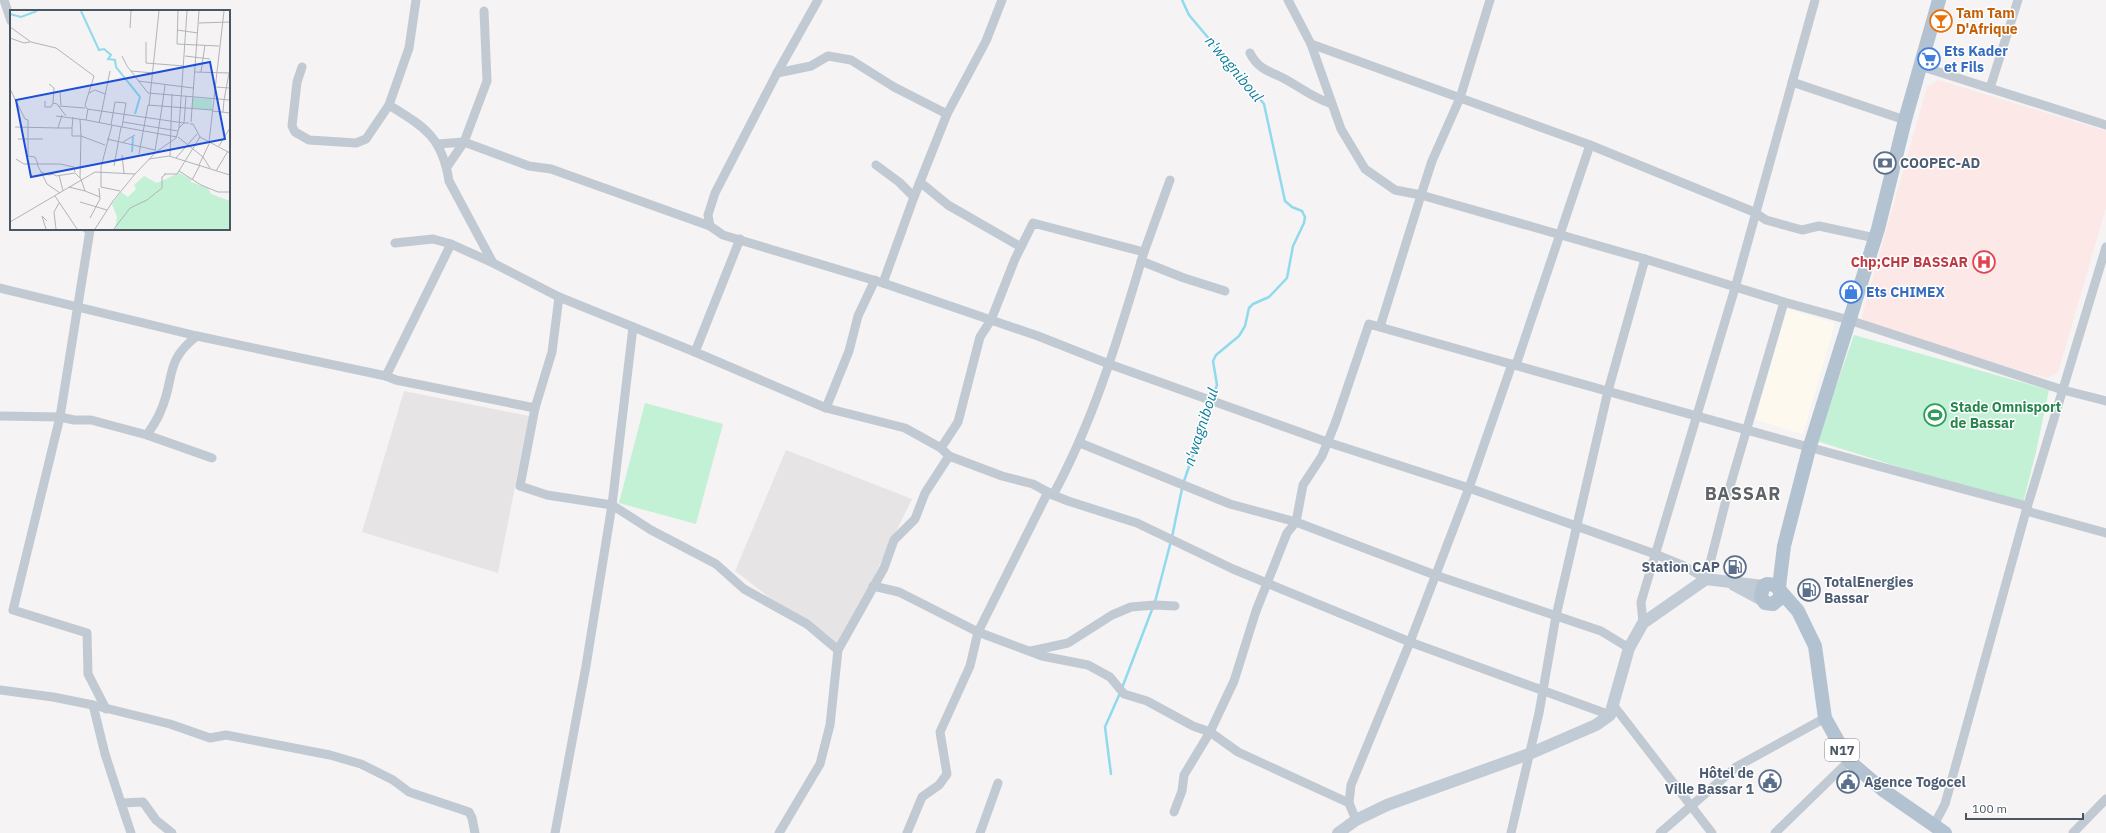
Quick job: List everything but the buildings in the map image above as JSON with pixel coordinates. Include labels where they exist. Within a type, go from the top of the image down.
[{"type":"main road","points":[[1771,592],[1809,449],[1875,238],[1920,66],[1939,0]]},
{"type":"main road","name":"N17","points":[[1771,592],[1798,611],[1810,635],[1818,657],[1825,718],[1848,761],[1883,790],[1938,830]]},
{"type":"street","points":[[4,0],[10,18]]},
{"type":"street","points":[[302,67],[297,82],[292,126],[295,132],[309,140],[356,143],[366,138],[389,104],[409,48],[416,0]]},
{"type":"street","points":[[710,226],[708,216],[715,193],[777,73],[818,0]]},
{"type":"street","points":[[826,408],[849,350],[858,316],[879,282],[947,114],[986,41],[1002,0]]},
{"type":"street","points":[[1288,0],[1310,44],[1341,128],[1365,169],[1395,190],[1421,195],[1645,259],[1734,288],[1849,320],[2063,390],[2106,401]]},
{"type":"street","points":[[1380,327],[1432,160],[1460,98],[1490,0]]},
{"type":"street","points":[[1643,623],[1642,602],[1655,554],[1734,288],[1754,212],[1815,0]]},
{"type":"street","points":[[1990,88],[2018,0]]},
{"type":"street","points":[[446,166],[464,142],[487,81],[484,11]]},
{"type":"street","points":[[1310,44],[1590,145],[1754,212],[1766,220],[1802,230],[1819,226],[1875,238]]},
{"type":"street","points":[[1250,53],[1259,64],[1272,75],[1282,78],[1311,96],[1332,104]]},
{"type":"street","points":[[777,73],[811,66],[828,56],[851,60],[894,87],[947,114]]},
{"type":"street","points":[[1920,66],[2106,125]]},
{"type":"street","points":[[1792,82],[1906,120]]},
{"type":"street","points":[[389,104],[424,128],[437,144],[446,166],[449,181],[492,263]]},
{"type":"street","points":[[437,144],[464,142],[529,166],[552,169],[710,226],[723,235],[879,282],[1038,336],[1109,364],[1327,442],[1469,488],[1577,528],[1655,554],[1684,566],[1706,579],[1726,581],[1771,592]]},
{"type":"street","points":[[1356,820],[1349,803],[1351,785],[1410,642],[1469,488],[1561,235],[1590,145]]},
{"type":"street","points":[[876,165],[899,182],[914,197]]},
{"type":"street","points":[[907,833],[922,797],[939,785],[947,774],[940,732],[970,666],[978,632],[1051,493],[1080,443],[1093,412],[1141,261],[1170,180]]},
{"type":"street","points":[[920,182],[948,205],[1021,247]]},
{"type":"street","points":[[941,448],[958,422],[980,337],[991,320],[1021,247],[1033,223],[1144,252]]},
{"type":"street","points":[[90,230],[60,417],[13,610],[87,633],[88,674],[106,709]]},
{"type":"street","points":[[695,352],[740,239]]},
{"type":"street","points":[[395,243],[433,240],[451,244],[559,297],[695,352],[826,408],[905,428],[941,448],[948,456],[1002,476],[1033,484],[1068,501],[1138,523],[1233,569],[1410,642],[1543,691],[1612,710],[1712,833]]},
{"type":"street","points":[[386,376],[451,244]]},
{"type":"street","points":[[1938,830],[2027,509],[2063,390],[2104,264],[2106,247]]},
{"type":"street","points":[[1511,833],[1543,691],[1556,616],[1608,391],[1645,259]]},
{"type":"street","points":[[1141,261],[1184,278],[1225,291]]},
{"type":"street","points":[[0,288],[197,336],[386,376],[396,380],[535,408]]},
{"type":"street","points":[[559,297],[552,352],[535,408],[520,486],[547,495],[612,505],[651,530],[716,564],[744,588],[807,624],[838,650]]},
{"type":"street","points":[[1338,833],[1356,820],[1386,805],[1529,754],[1596,725],[1612,710],[1629,648],[1643,623],[1706,579],[1784,302]]},
{"type":"street","points":[[1174,812],[1182,790],[1184,775],[1210,732],[1234,681],[1256,611],[1287,533],[1296,522],[1303,485],[1322,456],[1370,324],[1697,415],[1809,449],[2027,509],[2106,533]]},
{"type":"street","points":[[555,833],[586,666],[612,505],[633,327]]},
{"type":"street","points":[[147,435],[162,410],[172,367],[185,346],[197,336]]},
{"type":"street","points":[[0,416],[60,417],[74,420],[91,420],[147,435],[212,458]]},
{"type":"street","points":[[1080,443],[1230,504],[1296,522],[1435,575],[1600,631],[1629,648]]},
{"type":"street","points":[[779,833],[820,764],[830,724],[838,650],[884,568],[894,540],[915,519],[925,493],[948,456]]},
{"type":"street","points":[[873,586],[899,592],[978,632],[1042,656],[1088,665],[1110,677],[1124,694],[1147,701],[1193,726],[1210,732],[1238,752],[1349,803]]},
{"type":"street","points":[[1030,651],[1068,643],[1112,614],[1131,607],[1155,605],[1175,606]]},
{"type":"street","points":[[0,690],[49,696],[93,705],[170,724],[210,738],[226,734],[330,755],[361,764],[393,780],[409,792],[469,812],[472,818],[475,833]]},
{"type":"street","points":[[93,705],[105,754],[131,833]]},
{"type":"street","points":[[1660,833],[1736,767],[1825,718]]},
{"type":"street","points":[[1775,833],[1848,761]]},
{"type":"street","points":[[980,833],[998,783]]},
{"type":"street","points":[[2072,833],[2106,799]]},
{"type":"street","points":[[121,803],[143,802],[156,820],[172,833]]},
{"type":"shaded area","name":"Chp;CHP BASSAR","points":[[1938,80],[2106,131],[2106,207],[2058,372],[2047,378],[1865,325],[1862,316],[1927,87]]},
{"type":"shaded area","points":[[1787,309],[1835,323],[1803,434],[1755,420]]},
{"type":"shaded area","points":[[404,391],[529,416],[498,573],[362,532]]},
{"type":"shaded area","points":[[786,450],[912,499],[838,650],[735,571]]},
{"type":"green space","name":"Stade Omnisport de Bassar","points":[[1854,335],[2049,390],[2036,452],[2023,503],[1959,486],[1817,441]]},
{"type":"green space","points":[[645,403],[723,424],[696,524],[619,503]]},
{"type":"waterway","name":"n'wagniboul","points":[[1182,0],[1189,15],[1264,104],[1285,201],[1292,207],[1302,211],[1305,217],[1304,223],[1293,246],[1287,278],[1269,297],[1253,304],[1249,308],[1245,326],[1239,336],[1216,355],[1213,361],[1217,385],[1212,399]]},
{"type":"waterway","name":"n'wagniboul","points":[[1172,537],[1183,484],[1211,403]]},
{"type":"waterway","name":"n'wagniboul","points":[[1155,602],[1171,541]]},
{"type":"waterway","name":"n'wagniboul","points":[[1122,688],[1153,607]]},
{"type":"waterway","name":"n'wagniboul","points":[[1111,774],[1105,727],[1120,693]]},
{"type":"place","name":"Tam Tam D'Afrique","points":[[1941,21]]},
{"type":"place","name":"Ets Kader et Fils","points":[[1929,59]]},
{"type":"place","name":"COOPEC-AD","points":[[1885,163]]},
{"type":"place","name":"Chp;CHP BASSAR","points":[[1984,262]]},
{"type":"place","name":"Ets CHIMEX","points":[[1851,292]]},
{"type":"place","name":"Stade Omnisport de Bassar","points":[[1935,415]]},
{"type":"place","name":"Station CAP","points":[[1735,567]]},
{"type":"place","name":"TotalEnergies Bassar","points":[[1809,590]]},
{"type":"place","name":"Hôtel de Ville Bassar 1","points":[[1770,781]]},
{"type":"place","name":"Agence Togocel","points":[[1848,782]]},
{"type":"district","name":"BASSAR","points":[[1743,494]]}]
